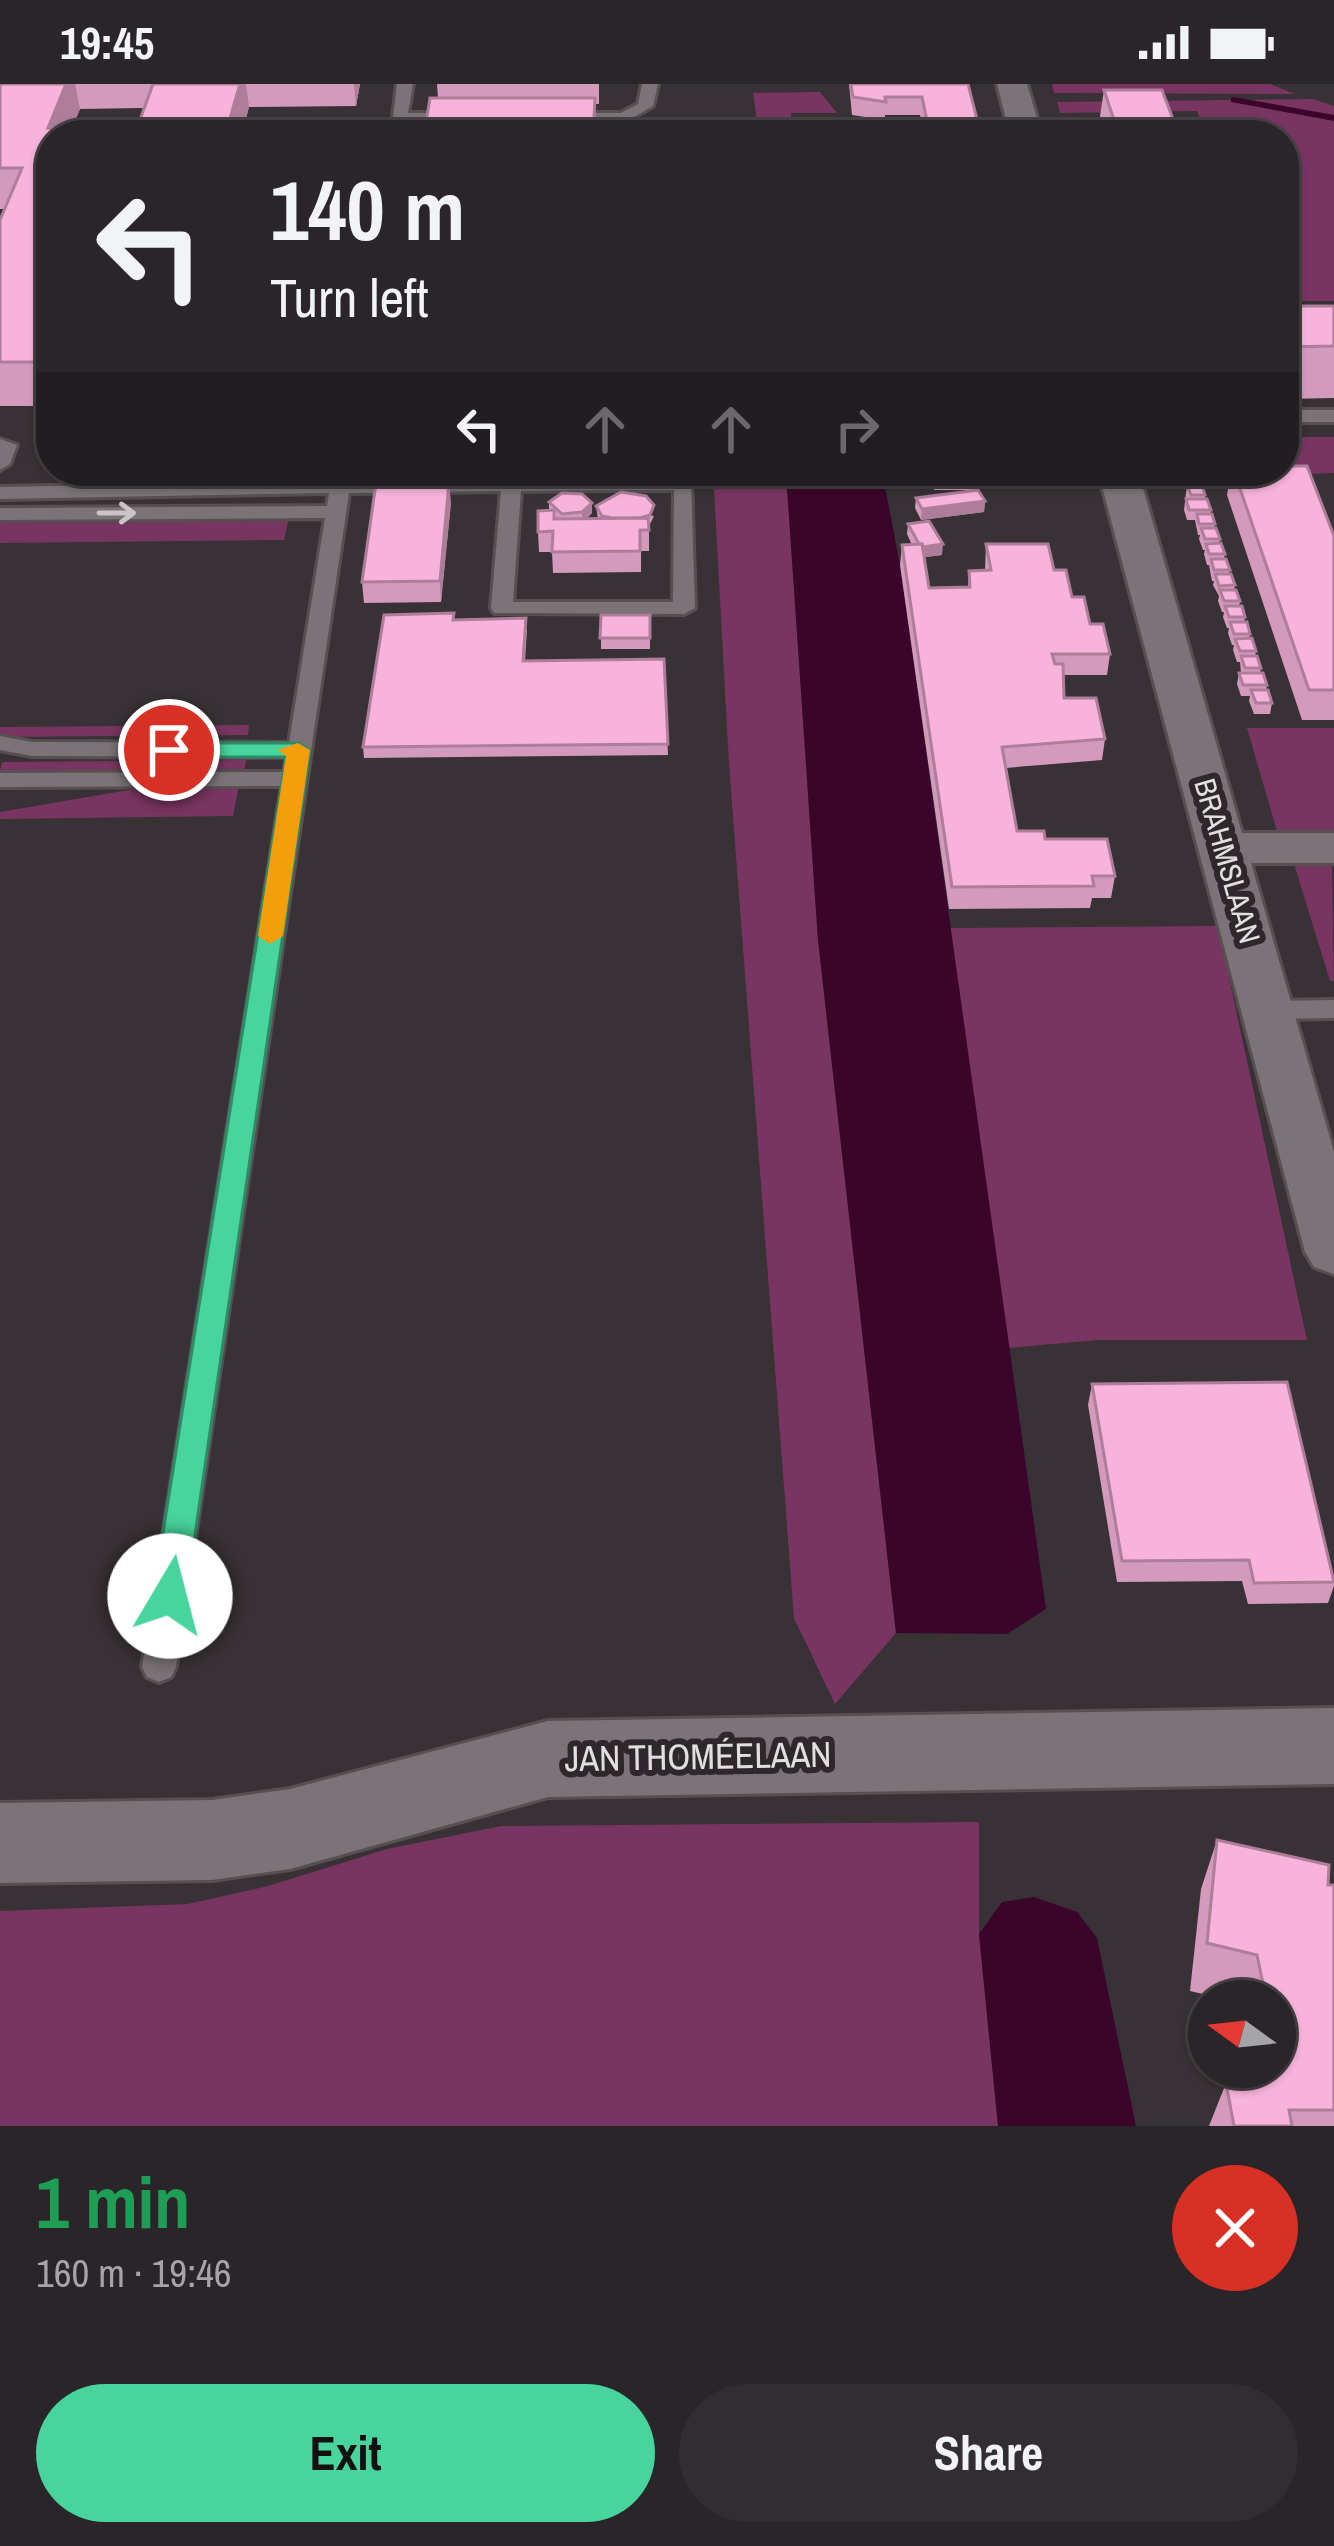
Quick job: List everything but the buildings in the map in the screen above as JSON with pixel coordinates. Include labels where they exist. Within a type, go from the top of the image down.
[{"type":"street","points":[[1012,84],[1021,120]]},
{"type":"street","name":"BRAHMSLAAN","points":[[1122,486],[1334,1252]]},
{"type":"street","points":[[1224,848],[1334,848]]},
{"type":"street","name":"JAN THOMÉELAAN","points":[[0,1844],[212,1840],[290,1829],[492,1773],[572,1757],[1334,1746]]},
{"type":"lane","points":[[399,120],[405,84]]},
{"type":"lane","points":[[640,120],[637,113],[650,84]]},
{"type":"lane","points":[[539,118],[637,113]]},
{"type":"lane","points":[[458,120],[475,118]]},
{"type":"lane","points":[[1299,416],[1334,416]]},
{"type":"lane","points":[[0,445],[7,445],[0,464]]},
{"type":"lane","points":[[0,514],[378,486]]},
{"type":"lane","points":[[512,486],[502,608],[684,608],[684,486]]},
{"type":"lane","points":[[0,493],[339,490]]},
{"type":"lane","points":[[159,1667],[339,490]]},
{"type":"lane","points":[[0,743],[32,749],[298,750]]},
{"type":"lane","points":[[0,755],[32,749]]},
{"type":"lane","points":[[0,784],[294,779]]},
{"type":"lane","points":[[1270,1010],[1334,1010]]},
{"type":"shaded area","points":[[1052,84],[1270,84],[1295,94],[1054,93]]},
{"type":"shaded area","points":[[820,92],[837,113],[791,113],[792,120],[757,120],[753,93]]},
{"type":"shaded area","points":[[1313,99],[1334,106],[1334,301],[1299,301],[1299,120],[1201,120],[1197,111],[1060,113],[1057,102]]},
{"type":"shaded area","points":[[1299,437],[1334,437],[1334,473],[1299,475]]},
{"type":"shaded area","points":[[714,486],[788,486],[818,940],[896,1633],[835,1704],[794,1618],[729,764]]},
{"type":"shaded area","points":[[885,486],[900,565],[1046,1609],[1007,1634],[896,1633],[818,940],[787,487]]},
{"type":"shaded area","points":[[288,521],[284,540],[0,543],[0,523]]},
{"type":"shaded area","points":[[249,725],[248,735],[0,737],[0,727]]},
{"type":"shaded area","points":[[1247,728],[1334,728],[1334,835],[1278,835]]},
{"type":"shaded area","points":[[246,760],[245,769],[0,771],[2,762]]},
{"type":"shaded area","points":[[239,785],[233,816],[0,819],[0,812],[146,787]]},
{"type":"shaded area","points":[[1294,864],[1332,865],[1334,981],[1330,981]]},
{"type":"shaded area","points":[[1218,926],[1307,1340],[1098,1340],[1009,1348],[949,928]]},
{"type":"shaded area","points":[[979,1822],[979,1934],[998,2126],[0,2126],[0,1911],[188,1904],[268,1886],[387,1849],[501,1826]]},
{"type":"shaded area","points":[[1034,1897],[1077,1912],[1097,1938],[1136,2126],[998,2126],[979,1934],[1002,1902]]},
{"type":"waterway","points":[[1234,100],[1334,118]]},
{"type":"slow traffic","points":[[270,936],[298,750],[290,750]]},
{"type":"route","points":[[169,750],[298,750],[170,1596]]}]
